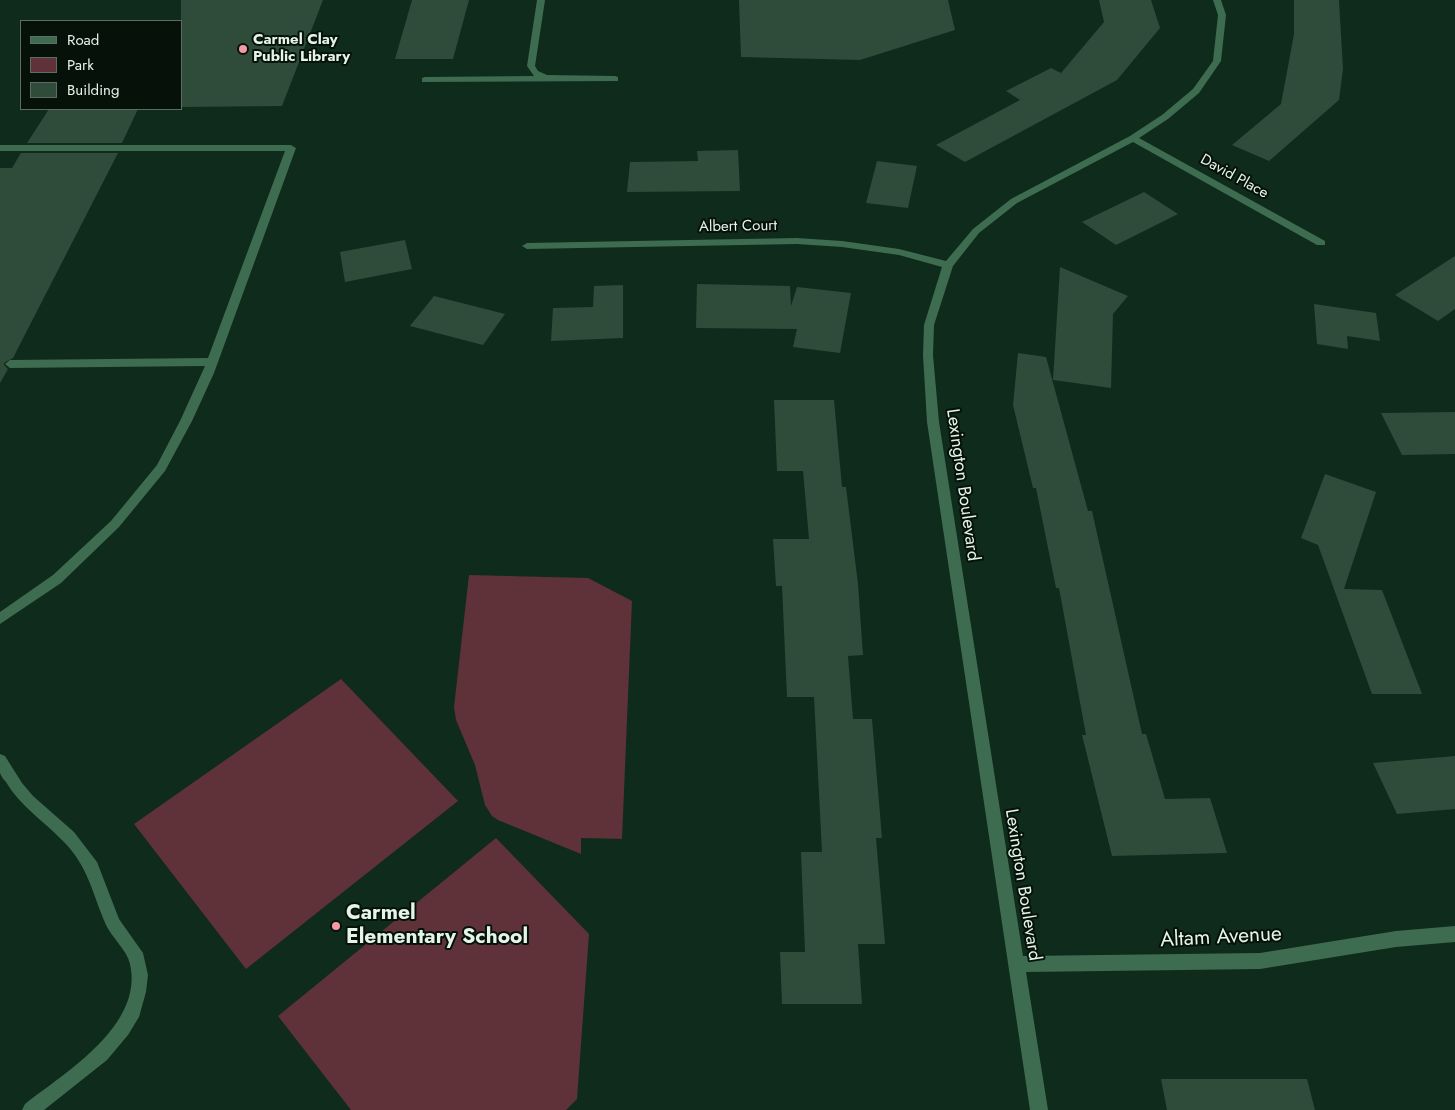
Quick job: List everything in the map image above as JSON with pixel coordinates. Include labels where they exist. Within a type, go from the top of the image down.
[{"type":"street","points":[[540,0],[531,66],[535,73],[545,78]]},
{"type":"street","name":"Lexington Boulevard","points":[[1039,1110],[934,422],[928,355],[929,325],[948,265],[976,230],[1014,201],[1132,138],[1165,117],[1196,91],[1217,61],[1222,15],[1217,0]]},
{"type":"street","points":[[425,80],[615,79]]},
{"type":"street","name":"David Place","points":[[1132,138],[1321,242]]},
{"type":"street","points":[[0,148],[291,148],[212,362],[186,421],[161,468],[114,524],[57,579],[0,619]]},
{"type":"street","name":"Albert Court","points":[[527,246],[797,241],[842,244],[899,252],[948,265]]},
{"type":"street","points":[[10,364],[212,362]]},
{"type":"street","points":[[0,760],[17,788],[28,801],[69,837],[92,867],[113,923],[137,958],[140,975],[133,1011],[112,1042],[101,1054],[31,1110]]},
{"type":"street","name":"Altam Avenue","points":[[1017,964],[1260,961],[1396,939],[1455,934]]},
{"type":"green space","points":[[469,575],[588,578],[632,601],[622,839],[581,838],[581,854],[498,820],[492,816],[485,805],[475,765],[456,720],[454,707]]},
{"type":"green space","points":[[341,679],[458,801],[246,969],[134,824]]},
{"type":"green space","points":[[496,838],[589,934],[577,1099],[566,1110],[351,1110],[278,1016]]},
{"type":"building","name":"Carmel Clay Public Library","points":[[181,0],[323,0],[282,106],[182,107]]},
{"type":"building","points":[[412,0],[469,0],[453,59],[395,59]]},
{"type":"building","points":[[739,0],[948,0],[955,30],[860,60],[741,57]]},
{"type":"building","points":[[1099,0],[1151,0],[1160,28],[1117,80],[965,162],[936,145],[1020,100],[1006,91],[1051,68],[1061,73],[1104,22]]},
{"type":"building","points":[[1294,0],[1339,0],[1343,69],[1339,100],[1269,161],[1232,145],[1281,104],[1294,34]]},
{"type":"building","points":[[48,110],[138,110],[122,143],[27,143]]},
{"type":"building","points":[[738,150],[740,191],[627,192],[630,162],[698,161],[697,151]]},
{"type":"building","points":[[21,153],[118,153],[13,358],[4,363],[8,369],[0,383],[0,168],[12,168]]},
{"type":"building","points":[[877,161],[917,166],[908,208],[866,203]]},
{"type":"building","points":[[1144,192],[1178,214],[1116,245],[1082,222]]},
{"type":"building","points":[[405,240],[412,269],[345,282],[340,252]]},
{"type":"building","points":[[1455,256],[1455,309],[1438,321],[1395,295]]},
{"type":"building","points":[[1060,267],[1128,296],[1113,314],[1111,388],[1053,380]]},
{"type":"building","points":[[697,284],[790,286],[791,306],[797,287],[851,293],[840,353],[793,347],[797,329],[696,328]]},
{"type":"building","points":[[623,285],[623,338],[551,341],[553,308],[593,307],[594,286]]},
{"type":"building","points":[[434,296],[505,314],[483,345],[410,326]]},
{"type":"building","points":[[1314,304],[1376,313],[1380,341],[1347,336],[1348,349],[1317,344]]},
{"type":"building","points":[[1018,353],[1046,357],[1088,511],[1092,511],[1142,734],[1146,734],[1165,799],[1210,798],[1227,853],[1112,856],[1082,735],[1086,735],[1059,588],[1056,588],[1036,488],[1033,488],[1013,405]]},
{"type":"building","points":[[774,400],[834,400],[842,487],[846,487],[858,584],[863,655],[848,656],[853,719],[872,719],[882,838],[876,838],[885,944],[858,944],[862,1004],[782,1004],[780,952],[805,952],[801,852],[822,852],[814,697],[787,697],[782,586],[776,586],[773,539],[809,539],[803,471],[777,471]]},
{"type":"building","points":[[1455,412],[1455,454],[1402,455],[1381,413]]},
{"type":"building","points":[[1325,474],[1376,492],[1344,589],[1382,590],[1422,694],[1372,694],[1318,545],[1301,538]]},
{"type":"building","points":[[1455,756],[1455,809],[1397,814],[1373,763]]},
{"type":"building","points":[[1161,1079],[1307,1079],[1315,1110],[1167,1110]]},
{"type":"place","name":"Carmel Clay Public Library","points":[[243,49]]},
{"type":"place","name":"Carmel Elementary School","points":[[336,926]]}]
